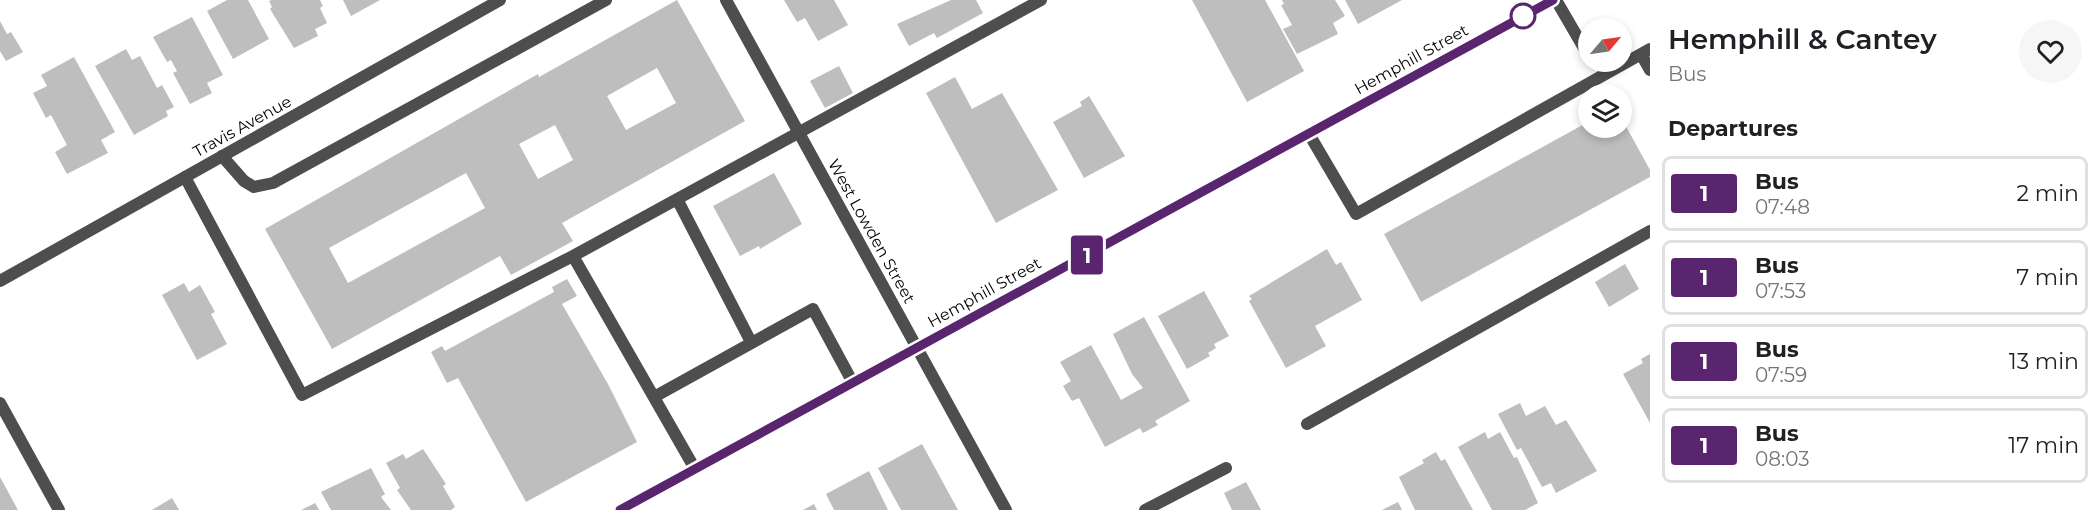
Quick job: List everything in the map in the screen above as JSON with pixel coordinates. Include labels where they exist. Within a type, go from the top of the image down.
[{"type":"main road","name":"Hemphill Street","points":[[620,510],[1555,0]]},
{"type":"street","name":"Travis Avenue","points":[[0,281],[500,0]]},
{"type":"street","points":[[222,156],[244,181],[254,186],[273,183],[606,0]]},
{"type":"street","name":"West Lowden Street","points":[[726,0],[1006,510]]},
{"type":"street","points":[[185,177],[302,395],[573,255],[1041,0]]},
{"type":"street","points":[[1555,0],[1578,38]]},
{"type":"street","points":[[1309,134],[1356,214],[1645,51],[1650,70]]},
{"type":"street","points":[[1598,72],[1601,76]]},
{"type":"street","points":[[677,199],[751,342]]},
{"type":"street","points":[[1306,424],[1650,231]]},
{"type":"street","points":[[573,255],[695,469]]},
{"type":"street","points":[[654,397],[813,309],[853,383]]},
{"type":"street","points":[[0,403],[59,510]]},
{"type":"street","points":[[1144,510],[1226,468]]},
{"type":"building","points":[[227,0],[248,0],[269,39],[233,59],[207,11]]},
{"type":"building","points":[[320,0],[323,6],[320,8],[327,23],[315,29],[318,36],[294,48],[270,9],[272,7],[269,1]]},
{"type":"building","points":[[343,0],[380,0],[351,16]]},
{"type":"building","points":[[677,0],[745,121],[562,223],[573,241],[511,275],[500,256],[332,349],[265,229],[538,74],[539,77]],"holes":[[[657,68],[676,103],[626,130],[607,96]],[[555,125],[573,160],[538,179],[519,144]],[[466,173],[485,208],[348,283],[329,248]]]},
{"type":"building","points":[[784,0],[834,0],[848,25],[818,41],[805,18],[797,22]]},
{"type":"building","points":[[951,0],[976,0],[983,13],[937,38],[934,33],[909,46],[897,24]]},
{"type":"building","points":[[1192,0],[1265,0],[1304,71],[1247,102]]},
{"type":"building","points":[[1282,0],[1335,0],[1345,16],[1333,23],[1338,34],[1297,54],[1283,29],[1292,25],[1281,5],[1284,4]]},
{"type":"building","points":[[1345,0],[1402,0],[1358,24]]},
{"type":"building","points":[[192,17],[223,75],[207,83],[212,93],[190,104],[173,73],[177,71],[171,60],[167,62],[153,37]]},
{"type":"building","points":[[0,21],[7,34],[11,32],[23,52],[6,61],[0,51]]},
{"type":"building","points":[[126,49],[132,60],[140,56],[157,88],[162,85],[174,107],[166,111],[168,116],[134,135],[95,66]]},
{"type":"building","points":[[74,57],[115,132],[101,140],[108,153],[67,174],[55,152],[67,145],[51,115],[46,118],[33,93],[47,86],[41,75]]},
{"type":"building","points":[[839,66],[853,93],[825,108],[810,81]]},
{"type":"building","points":[[955,77],[972,109],[1002,93],[1058,190],[996,223],[926,93]]},
{"type":"building","points":[[1089,96],[1125,156],[1084,178],[1053,122],[1082,106],[1080,102]]},
{"type":"building","points":[[1578,127],[1578,138],[1632,137],[1650,170],[1650,177],[1421,302],[1384,234]]},
{"type":"building","points":[[774,173],[802,224],[760,249],[759,246],[740,256],[713,206]]},
{"type":"building","points":[[1327,249],[1336,265],[1341,262],[1362,300],[1315,326],[1326,346],[1286,368],[1249,301],[1252,299],[1249,296]]},
{"type":"building","points":[[1625,264],[1639,289],[1609,307],[1595,282]]},
{"type":"building","points":[[567,279],[577,296],[562,304],[608,384],[637,442],[526,502],[458,378],[447,383],[431,352],[442,346],[445,351],[554,292],[552,287]]},
{"type":"building","points":[[184,283],[189,292],[200,285],[215,312],[211,314],[227,344],[197,360],[162,295]]},
{"type":"building","points":[[1204,291],[1229,336],[1214,344],[1216,348],[1208,353],[1210,356],[1187,369],[1158,316]]},
{"type":"building","points":[[1144,317],[1190,401],[1155,421],[1158,425],[1143,433],[1140,428],[1105,447],[1079,398],[1072,401],[1063,386],[1071,381],[1060,362],[1091,345],[1121,400],[1143,388],[1132,374],[1113,334]]},
{"type":"building","points":[[1650,354],[1650,423],[1623,374],[1643,363],[1641,359]]},
{"type":"building","points":[[1520,403],[1526,416],[1545,406],[1556,425],[1566,420],[1597,471],[1556,493],[1551,483],[1542,487],[1521,448],[1517,450],[1498,414]]},
{"type":"building","points":[[1485,432],[1488,439],[1500,432],[1514,458],[1517,457],[1538,503],[1525,510],[1492,510],[1458,447]]},
{"type":"building","points":[[922,444],[958,510],[901,510],[878,468]]},
{"type":"building","points":[[423,449],[446,484],[443,486],[455,507],[451,510],[411,510],[397,490],[400,488],[386,463],[403,454],[406,459]]},
{"type":"building","points":[[1436,452],[1441,461],[1445,459],[1473,510],[1415,510],[1399,477],[1424,463],[1422,460]]},
{"type":"building","points":[[371,468],[385,494],[381,497],[391,510],[331,510],[321,492]]},
{"type":"building","points":[[869,471],[888,510],[834,510],[826,494]]},
{"type":"building","points":[[0,477],[18,510],[0,510]]},
{"type":"building","points":[[1246,482],[1261,510],[1232,510],[1224,493]]},
{"type":"building","points":[[172,498],[179,510],[152,510]]},
{"type":"building","points":[[1398,502],[1402,510],[1382,510]]},
{"type":"building","points":[[315,503],[319,510],[301,510]]},
{"type":"building","points":[[814,504],[817,510],[803,510]]},
{"type":"bus line","name":"1","points":[[620,510],[1553,0]]}]
